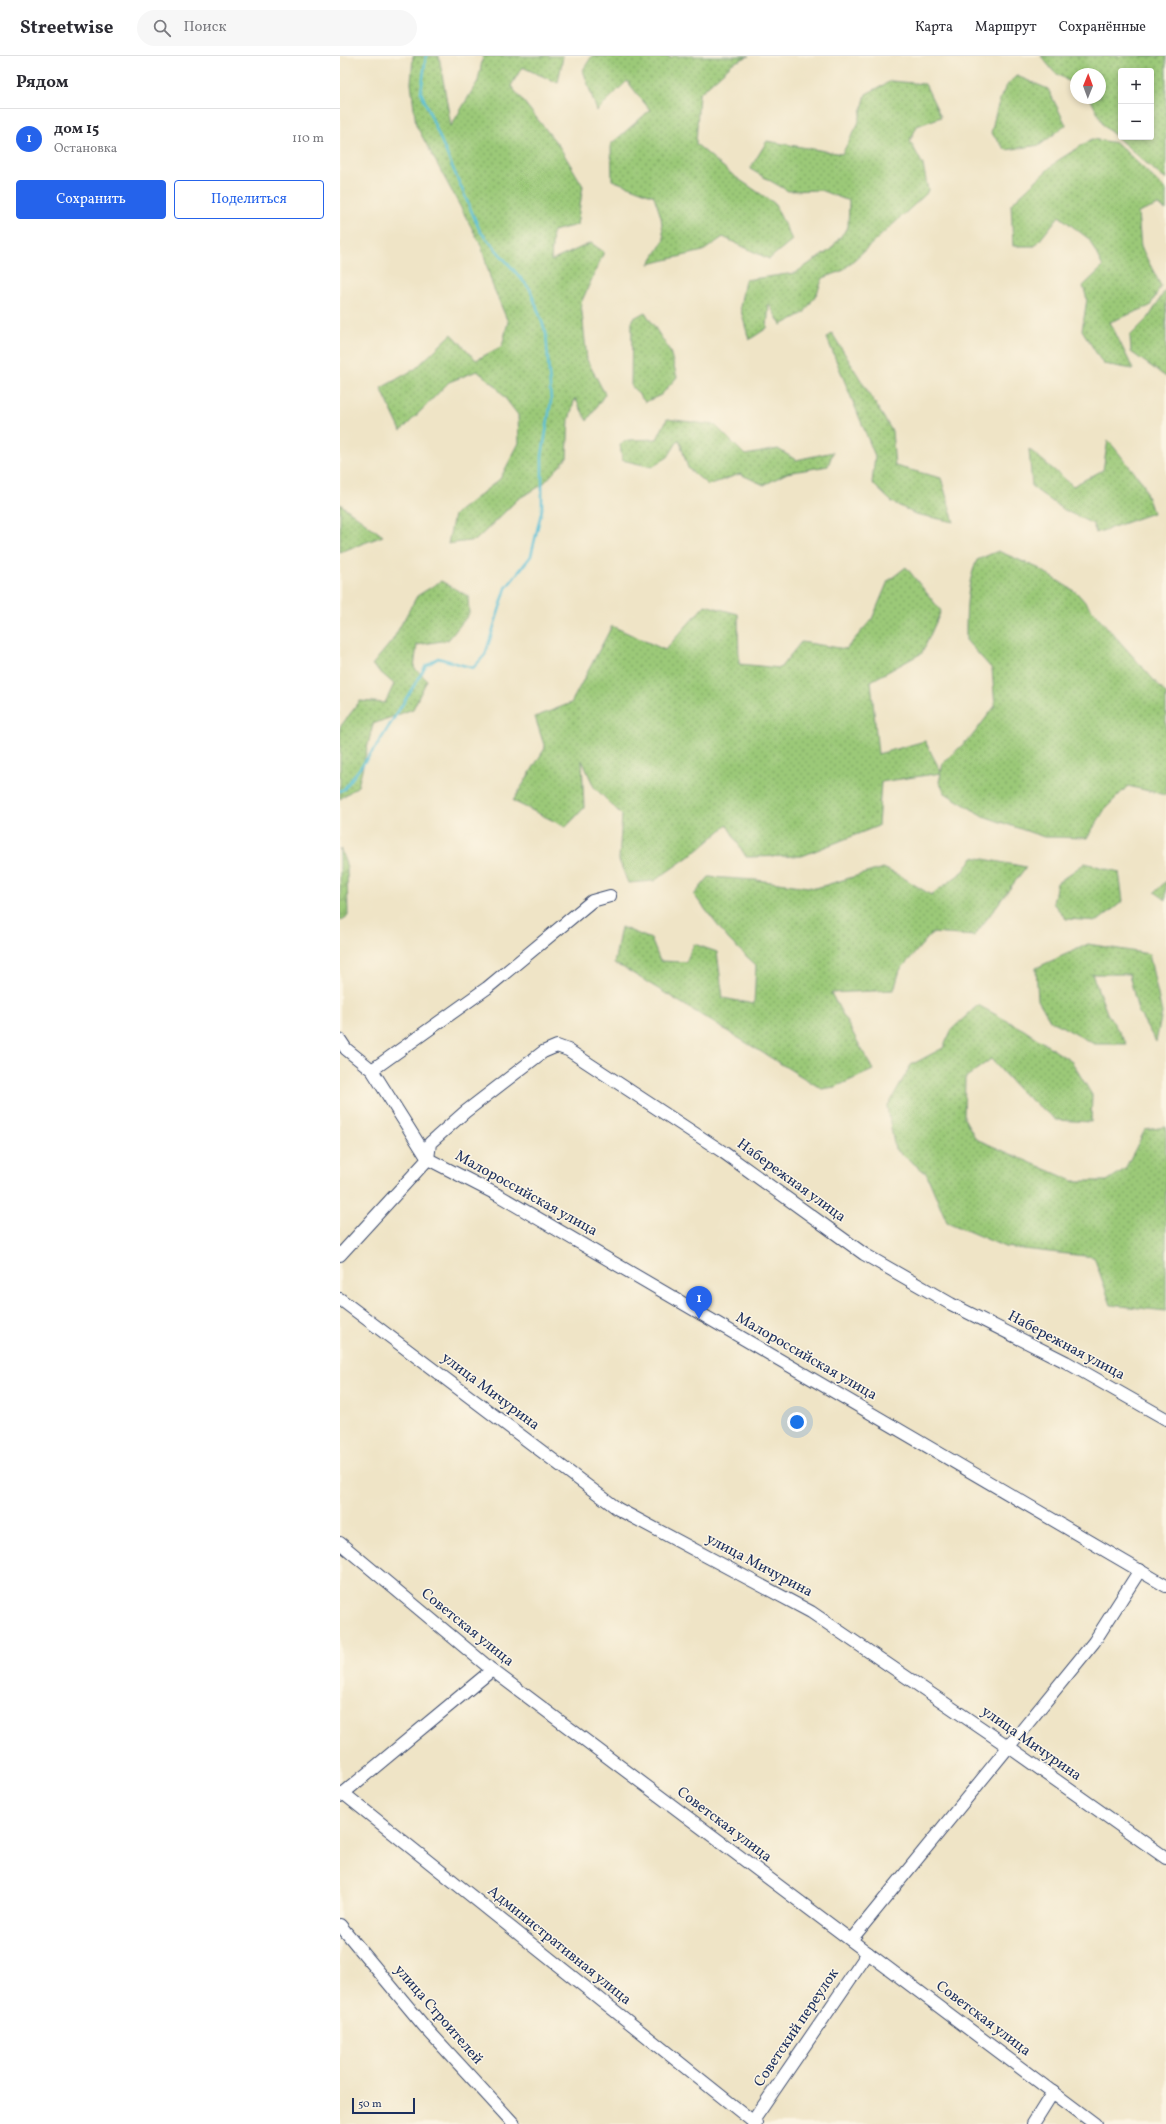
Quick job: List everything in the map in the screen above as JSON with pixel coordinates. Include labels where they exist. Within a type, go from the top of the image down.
[{"type":"street","points":[[372,1070],[487,988],[592,902],[610,896]]},
{"type":"street","name":"Набережная улица","points":[[428,1159],[430,1143],[466,1112],[544,1052],[557,1046],[568,1050],[723,1152],[864,1254],[951,1304],[1066,1362],[1166,1418]]},
{"type":"street","points":[[340,1256],[428,1159],[372,1070],[342,1047]]},
{"type":"street","name":"Малороссийская улица","points":[[428,1159],[498,1195],[1166,1586]]},
{"type":"street","name":"улица Мичурина","points":[[340,1299],[618,1509],[811,1612],[1009,1747],[1166,1858]]},
{"type":"street","name":"Советская улица","points":[[340,1543],[492,1670],[1095,2124]]},
{"type":"street","points":[[851,1940],[1094,1642],[1140,1570]]},
{"type":"street","points":[[341,1795],[492,1670]]},
{"type":"street","name":"Административная улица","points":[[341,1795],[754,2123]]},
{"type":"street","name":"улица Строителей","points":[[340,1925],[424,2026],[514,2124]]},
{"type":"street","name":"Советский переулок","points":[[754,2123],[868,1954]]},
{"type":"street","points":[[1033,2124],[1053,2092]]},
{"type":"green space","points":[[413,56],[439,56],[451,126],[478,81],[483,56],[563,56],[558,83],[522,67],[511,86],[559,146],[583,186],[577,225],[553,231],[551,261],[591,243],[604,252],[581,303],[587,360],[605,394],[587,421],[575,398],[569,420],[567,458],[542,485],[518,499],[476,540],[448,544],[454,515],[500,479],[519,443],[518,415],[495,385],[477,371],[449,382],[401,431],[381,388],[415,369],[452,334],[476,360],[502,346],[508,322],[492,284],[481,245],[416,125],[411,83]]},
{"type":"green space","points":[[592,56],[667,56],[671,58],[673,56],[749,56],[733,63],[699,94],[696,144],[734,176],[774,203],[792,240],[769,259],[723,237],[703,251],[649,264],[664,240],[661,217],[654,196],[612,180],[611,144],[650,110],[627,81],[597,111],[583,70]]},
{"type":"green space","points":[[1041,56],[1166,56],[1166,179],[1120,140],[1154,140],[1154,68],[1118,68],[1118,138],[1104,126],[1093,104],[1106,104],[1106,68],[1070,68],[1070,82],[1054,72]]},
{"type":"green space","points":[[1017,76],[1048,89],[1066,125],[1040,145],[1006,150],[991,133],[1002,94],[1011,81]]},
{"type":"green space","points":[[891,81],[925,84],[941,117],[917,126],[910,141],[923,165],[928,190],[926,194],[842,271],[823,278],[817,293],[804,313],[781,325],[769,304],[767,328],[749,340],[740,307],[745,280],[795,273],[830,250],[848,227],[849,201],[820,190],[788,191],[750,169],[767,141],[842,154],[858,124],[866,94]]},
{"type":"green space","points":[[1092,139],[1117,143],[1166,190],[1166,210],[1158,205],[1138,213],[1141,247],[1161,286],[1150,306],[1110,322],[1133,369],[1103,364],[1082,330],[1087,299],[1083,286],[1103,267],[1089,239],[1059,216],[1035,246],[1013,246],[1011,204],[1057,161]]},
{"type":"green space","points":[[1166,289],[1166,377],[1131,352],[1130,336],[1149,317]]},
{"type":"green space","points":[[645,312],[670,351],[677,377],[661,395],[645,402],[631,385],[632,319]]},
{"type":"green space","points":[[832,333],[892,431],[895,466],[941,478],[954,522],[915,514],[892,502],[872,483],[875,456],[827,338]]},
{"type":"green space","points":[[667,419],[715,425],[745,455],[778,449],[796,460],[833,452],[828,466],[787,473],[764,485],[740,474],[708,485],[688,468],[679,439],[668,457],[652,467],[622,460],[620,444],[628,440],[657,439]]},
{"type":"green space","points":[[1108,440],[1143,483],[1153,513],[1096,533],[1093,524],[1064,510],[1032,487],[1029,449],[1073,486],[1103,470]]},
{"type":"green space","points":[[340,504],[383,536],[340,552]]},
{"type":"green space","points":[[998,551],[1038,568],[1077,593],[1166,694],[1166,795],[1128,786],[1105,809],[1087,838],[1044,837],[983,816],[945,793],[939,782],[941,773],[881,782],[878,826],[802,856],[746,857],[727,825],[698,850],[654,881],[628,883],[619,860],[622,815],[594,787],[582,760],[584,808],[566,827],[513,801],[545,748],[535,717],[571,703],[612,626],[665,650],[705,605],[738,614],[739,664],[780,668],[801,642],[846,649],[872,619],[888,581],[906,567],[941,611],[922,653],[871,681],[878,754],[925,741],[941,772],[943,763],[973,735],[995,706],[992,669],[966,640],[966,620],[967,599],[973,570],[977,560]]},
{"type":"green space","points":[[441,581],[468,596],[469,614],[448,640],[417,645],[414,668],[427,680],[413,709],[373,724],[358,786],[340,799],[340,727],[360,701],[385,703],[394,684],[372,665],[392,641],[417,596]]},
{"type":"green space","points":[[340,848],[347,867],[348,916],[340,921]]},
{"type":"green space","points":[[973,857],[1026,867],[974,936],[932,933],[900,970],[894,990],[831,993],[873,1070],[835,1087],[822,1089],[624,968],[614,964],[621,927],[651,939],[660,961],[686,962],[694,944],[717,952],[723,998],[754,1004],[756,965],[729,940],[694,895],[709,877],[756,880],[816,888],[883,868],[902,877],[931,895],[964,871]]},
{"type":"green space","points":[[1085,863],[1119,872],[1123,901],[1098,921],[1066,919],[1053,903],[1057,883]]},
{"type":"green space","points":[[1166,881],[1166,900],[1155,892]]},
{"type":"green space","points":[[1088,944],[1149,954],[1162,1013],[1156,1042],[1138,1011],[1129,974],[1092,974],[1107,1013],[1127,1044],[1094,1044],[1050,1020],[1038,1000],[1036,968]]},
{"type":"green space","points":[[978,1005],[1024,1030],[1072,1062],[1092,1095],[1091,1122],[1056,1120],[1019,1090],[991,1059],[965,1078],[964,1118],[976,1139],[1073,1181],[1107,1181],[1125,1169],[1145,1130],[1166,1127],[1166,1311],[1111,1305],[1094,1257],[1005,1247],[947,1222],[926,1173],[895,1149],[887,1107],[911,1065],[943,1048],[952,1029]]},
{"type":"waterway","points":[[340,791],[344,789],[378,744],[426,666],[438,658],[473,668],[485,655],[506,588],[531,556],[542,509],[542,456],[551,401],[546,333],[530,289],[480,231],[421,92],[426,56]]},
{"type":"place","name":"дом 15","points":[[699,1319]]}]
